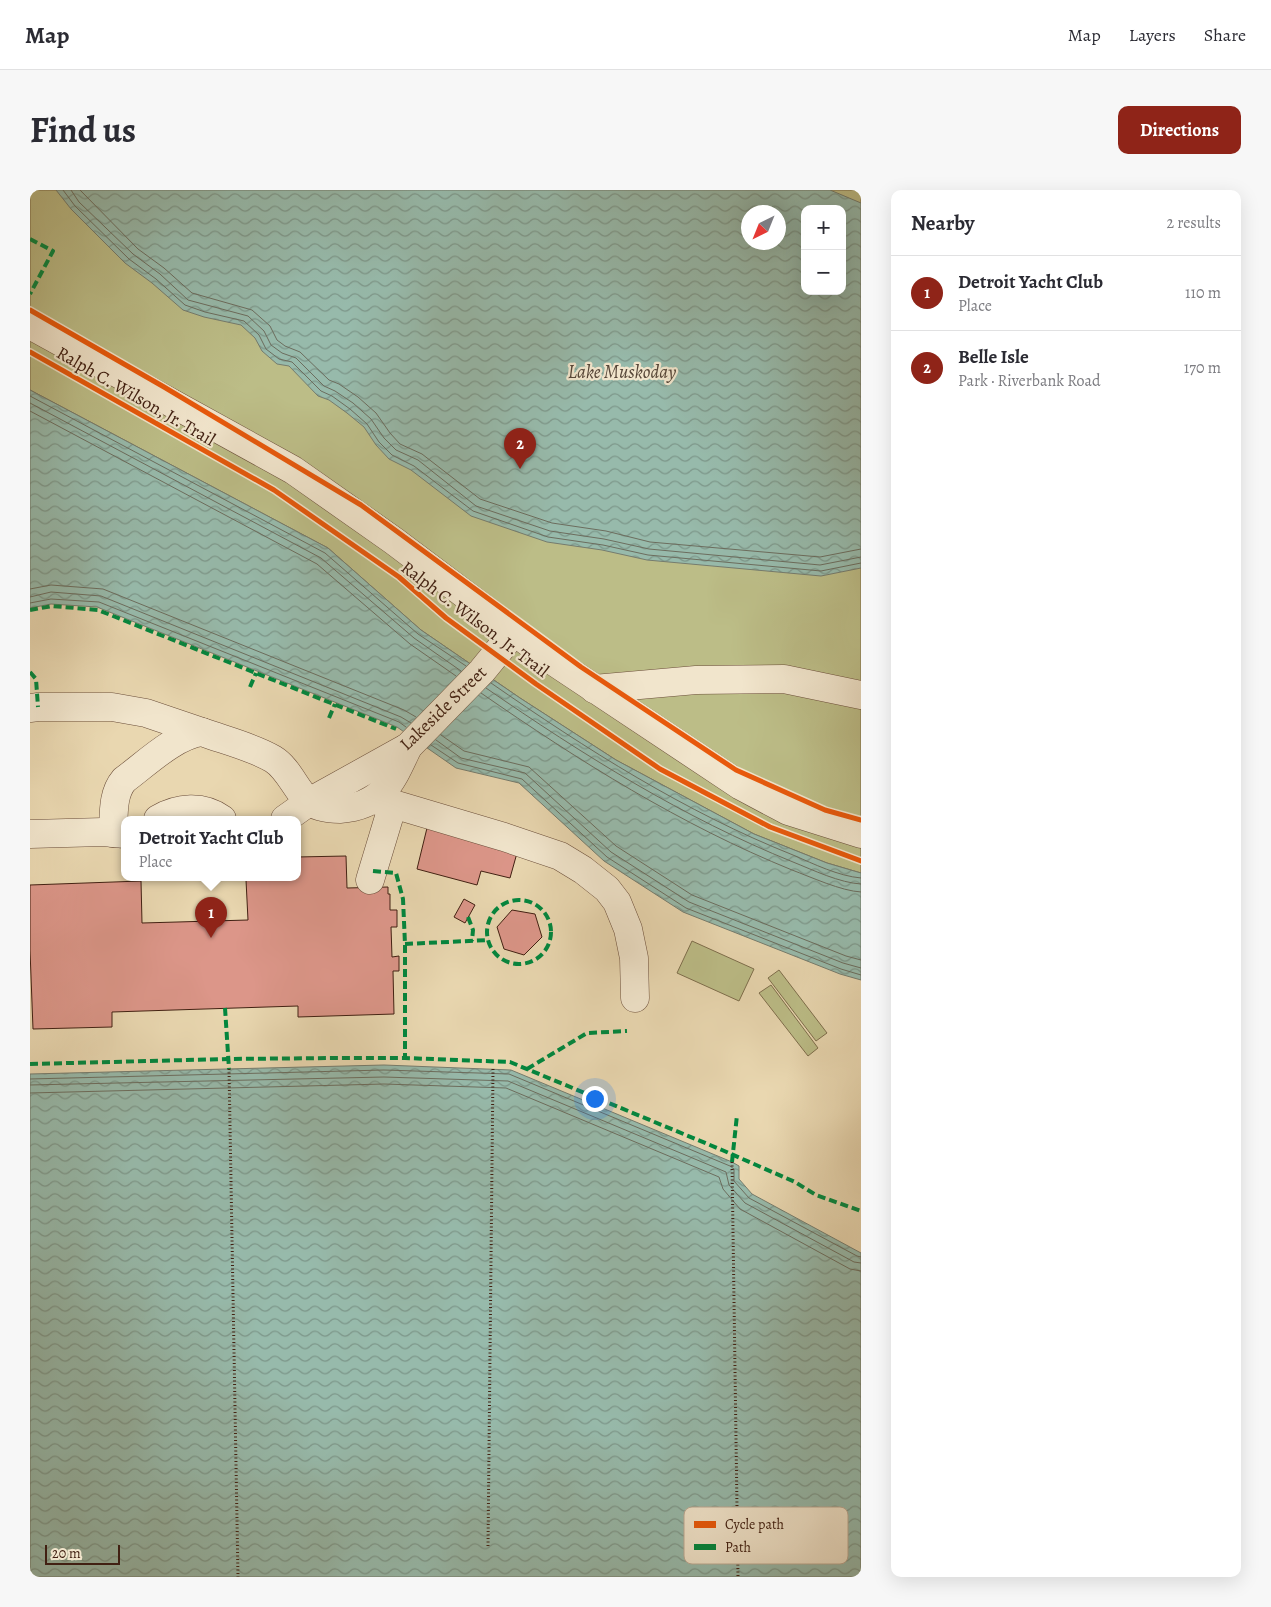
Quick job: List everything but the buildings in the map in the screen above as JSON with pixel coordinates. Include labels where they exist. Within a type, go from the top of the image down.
[{"type":"street","points":[[30,324],[293,470],[394,540],[514,632],[594,689],[741,786],[788,811],[861,834]]},
{"type":"street","name":"Lakeside Street","points":[[289,816],[309,802],[408,747],[482,672],[514,632]]},
{"type":"street","points":[[594,689],[696,680],[784,679],[861,695]]},
{"type":"street","points":[[30,708],[112,707],[146,713],[275,760],[309,802],[328,809],[355,808],[383,802],[504,837],[560,856],[583,870],[607,889],[617,902],[628,929],[634,958],[635,998]]},
{"type":"street","points":[[30,834],[119,834],[116,796],[118,787],[124,780],[175,742],[192,733],[202,732]]},
{"type":"street","points":[[370,880],[383,802],[408,747]]},
{"type":"street","points":[[165,816],[179,810],[192,809],[204,811],[215,816]]},
{"type":"path","points":[[229,1069],[238,1577]]},
{"type":"path","points":[[488,1546],[494,1069]]},
{"type":"path","points":[[732,1162],[737,1507]]},
{"type":"path","points":[[738,1564],[738,1577]]},
{"type":"green space","points":[[30,190],[861,190],[861,873],[827,863],[754,834],[616,760],[520,698],[421,630],[328,548],[30,390]]},
{"type":"green space","points":[[692,941],[754,969],[739,1001],[677,973]]},
{"type":"green space","points":[[779,970],[827,1033],[816,1041],[768,978]]},
{"type":"green space","points":[[771,985],[818,1048],[808,1056],[759,993]]},
{"type":"water","name":"Lake Muskoday","points":[[56,190],[830,190],[861,203],[861,568],[821,576],[647,560],[602,550],[547,542],[471,516],[411,470],[389,459],[376,445],[364,427],[329,400],[318,396],[289,366],[277,364],[262,351],[255,338],[241,325],[204,317],[183,310],[125,263],[71,209]]},
{"type":"water","points":[[30,390],[328,548],[421,630],[520,698],[616,760],[754,834],[827,863],[861,873],[861,980],[840,974],[683,912],[604,861],[519,783],[456,768],[397,727],[97,607],[51,604],[30,608]]},
{"type":"water","points":[[384,1065],[511,1070],[739,1166],[739,1179],[752,1194],[861,1253],[861,1577],[30,1577],[30,1074]]},
{"type":"marked path","points":[[30,239],[53,251],[30,294]]},
{"type":"marked path","points":[[30,610],[52,606],[98,610],[396,729]]},
{"type":"marked path","points":[[30,672],[36,679],[38,707]]},
{"type":"marked path","points":[[250,687],[256,673]]},
{"type":"marked path","points":[[329,718],[335,704]]},
{"type":"marked path","points":[[373,871],[396,873],[403,899],[405,1058]]},
{"type":"marked path","points":[[519,900],[537,906],[545,914],[551,932],[545,950],[537,958],[519,964],[501,958],[493,950],[487,932],[493,914],[501,906],[519,900]]},
{"type":"marked path","points":[[468,917],[473,930],[472,941]]},
{"type":"marked path","points":[[405,944],[489,940]]},
{"type":"marked path","points":[[225,1008],[229,1069]]},
{"type":"marked path","points":[[527,1069],[587,1033],[627,1031]]},
{"type":"marked path","points":[[30,1064],[334,1058],[405,1058],[510,1062],[722,1150],[795,1182],[816,1195],[861,1211]]},
{"type":"marked path","points":[[732,1162],[737,1115]]},
{"type":"cycle path","name":"Ralph C. Wilson, Jr. Trail","points":[[30,310],[164,387],[361,505],[581,667],[736,770],[825,810],[861,820]]},
{"type":"cycle path","name":"Ralph C. Wilson, Jr. Trail","points":[[30,352],[274,490],[399,577],[446,618],[536,684],[660,769],[770,827],[861,861]]},
{"type":"place","name":"Belle Isle","points":[[520,469]]},
{"type":"place","name":"Detroit Yacht Club","points":[[211,938]]}]
